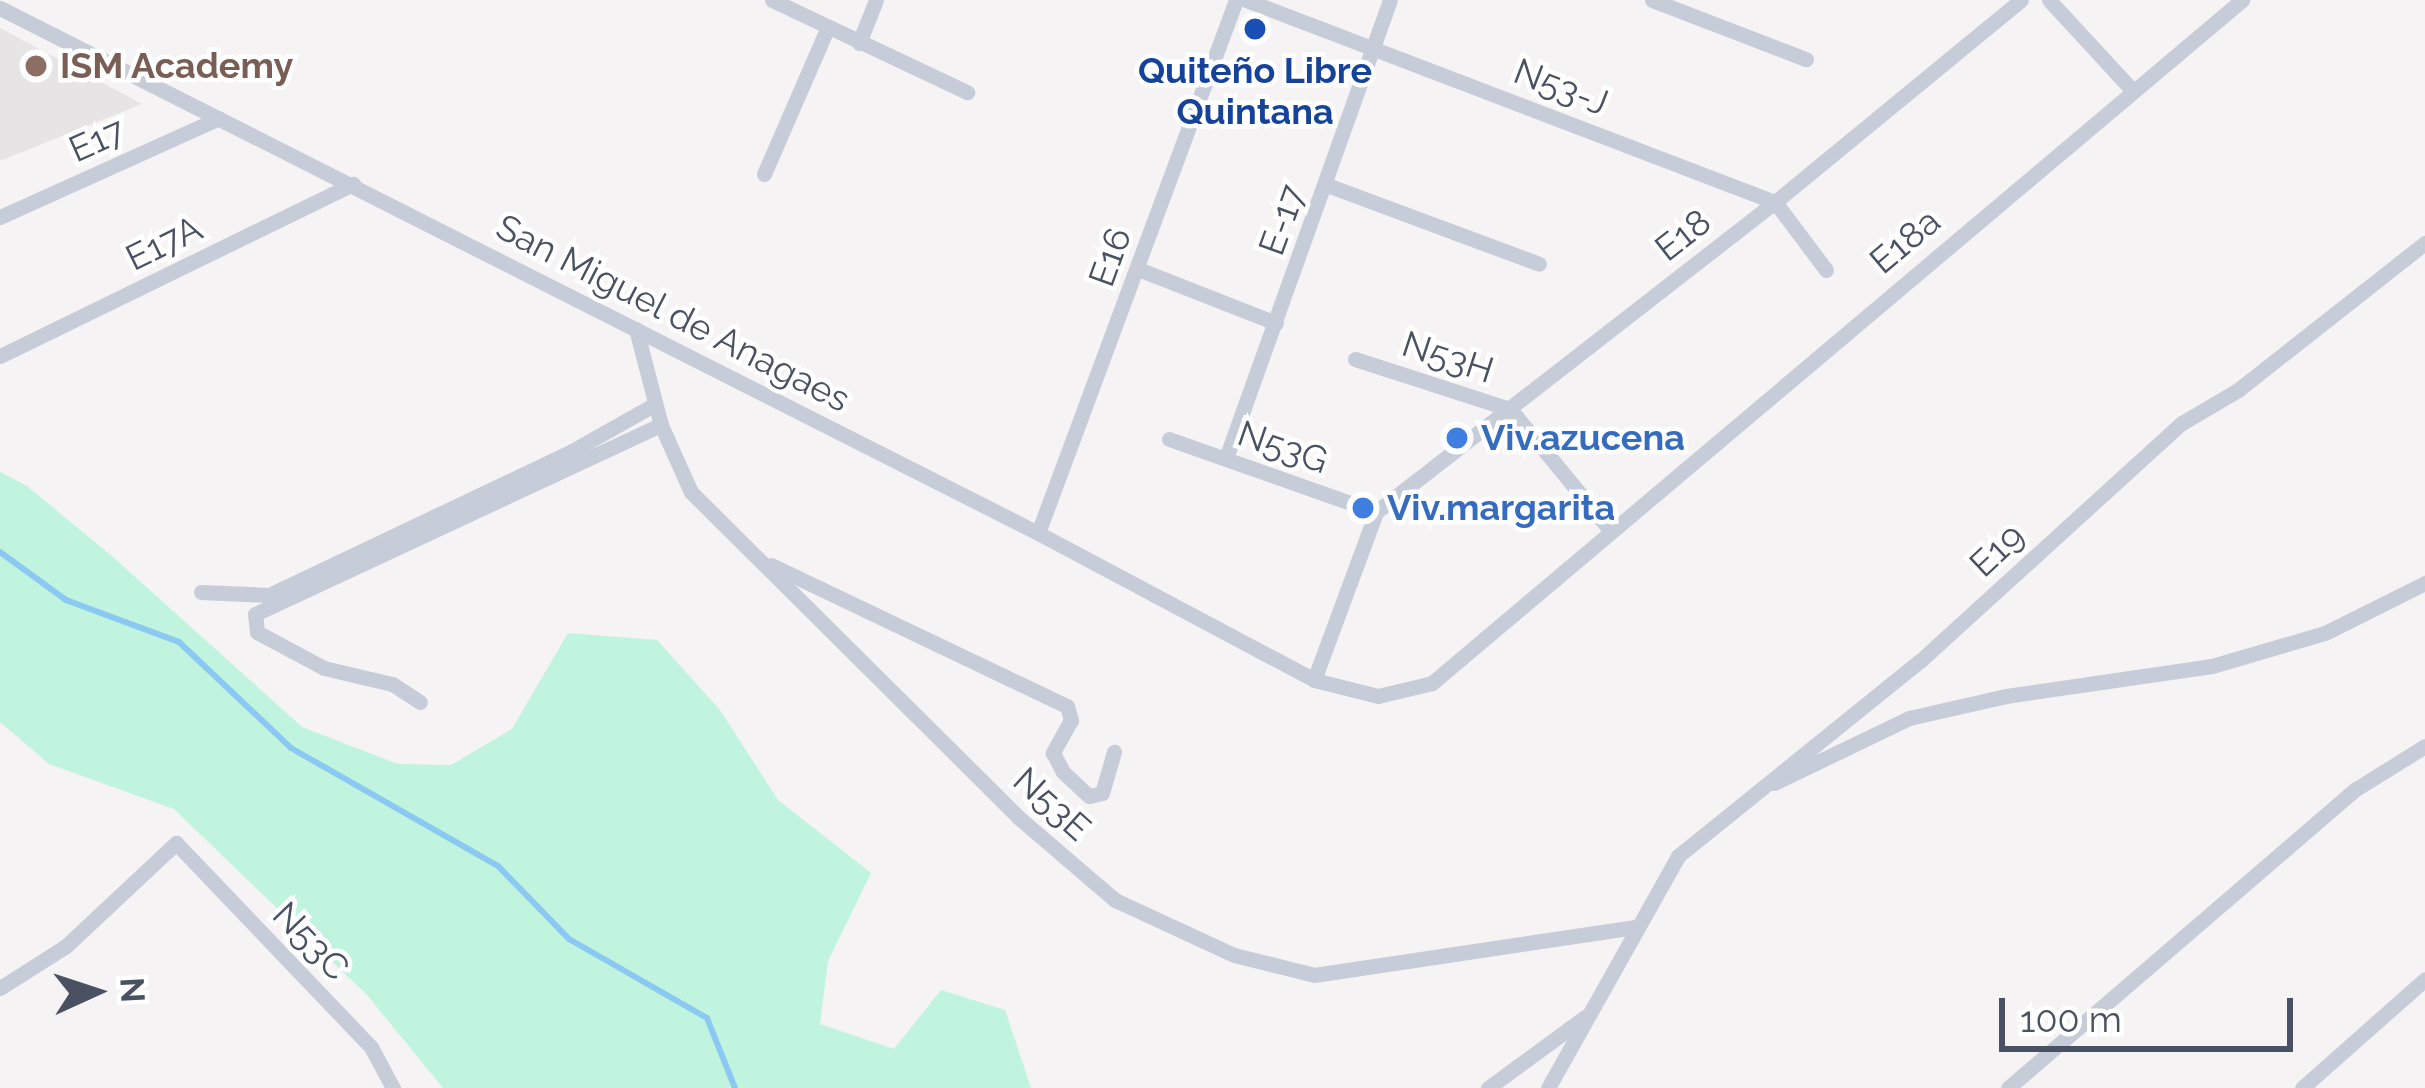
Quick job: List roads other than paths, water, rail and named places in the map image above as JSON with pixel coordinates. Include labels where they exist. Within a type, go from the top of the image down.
[{"type":"street","points":[[772,0],[807,8],[828,28],[968,92]]},
{"type":"street","points":[[859,43],[876,0]]},
{"type":"street","name":"E16","points":[[1038,532],[1236,0]]},
{"type":"street","name":"N53-J","points":[[1246,0],[1775,202]]},
{"type":"street","name":"E-17","points":[[1226,458],[1328,185],[1390,0]]},
{"type":"street","points":[[1652,0],[1806,58]]},
{"type":"street","name":"E18","points":[[1376,512],[1775,202],[2021,0]]},
{"type":"street","points":[[2049,0],[2131,89]]},
{"type":"street","name":"E18a","points":[[1314,680],[1378,696],[1432,683],[2242,0]]},
{"type":"street","name":"San Miguel de Anagaes","points":[[0,8],[1038,532],[1314,680]]},
{"type":"street","points":[[764,174],[828,28]]},
{"type":"street","name":"E17","points":[[0,217],[218,118]]},
{"type":"street","name":"E17A","points":[[0,356],[353,184]]},
{"type":"street","points":[[1328,185],[1538,264]]},
{"type":"street","points":[[1775,202],[1826,270]]},
{"type":"street","name":"E19","points":[[1548,1088],[1678,856],[1920,661],[2182,423],[2238,390],[2425,243]]},
{"type":"street","points":[[1138,269],[1276,323]]},
{"type":"street","name":"N53E","points":[[636,329],[661,425],[691,492],[1018,817],[1115,900],[1234,955],[1314,974],[1635,927]]},
{"type":"street","name":"N53H","points":[[1355,359],[1510,409],[1610,530]]},
{"type":"street","points":[[201,592],[269,595],[572,452],[655,404]]},
{"type":"street","points":[[420,702],[392,684],[308,659],[256,632],[255,614],[661,425]]},
{"type":"street","name":"N53G","points":[[1168,440],[1376,512]]},
{"type":"street","points":[[1314,680],[1376,512]]},
{"type":"street","points":[[758,558],[1067,706],[1071,720],[1053,753],[1063,772],[1089,796],[1102,793],[1114,752]]},
{"type":"street","points":[[1749,795],[1910,718],[2006,696],[2212,666],[2325,633],[2425,583]]},
{"type":"street","points":[[2008,1088],[2356,789],[2425,746]]},
{"type":"street","name":"N53C","points":[[0,988],[66,946],[176,843],[371,1047],[393,1088]]},
{"type":"street","points":[[2302,1088],[2425,979]]},
{"type":"street","points":[[1488,1088],[1588,1015]]},
{"type":"waterway","points":[[0,552],[66,600],[179,642],[291,748],[498,866],[569,939],[707,1018],[735,1088]]},
{"type":"place","name":"Quiteño Libre Quintana","points":[[1255,29]]},
{"type":"place","name":"ISM Academy","points":[[36,66]]},
{"type":"place","name":"Viv.azucena","points":[[1457,438]]},
{"type":"place","name":"Viv.margarita","points":[[1363,508]]}]
